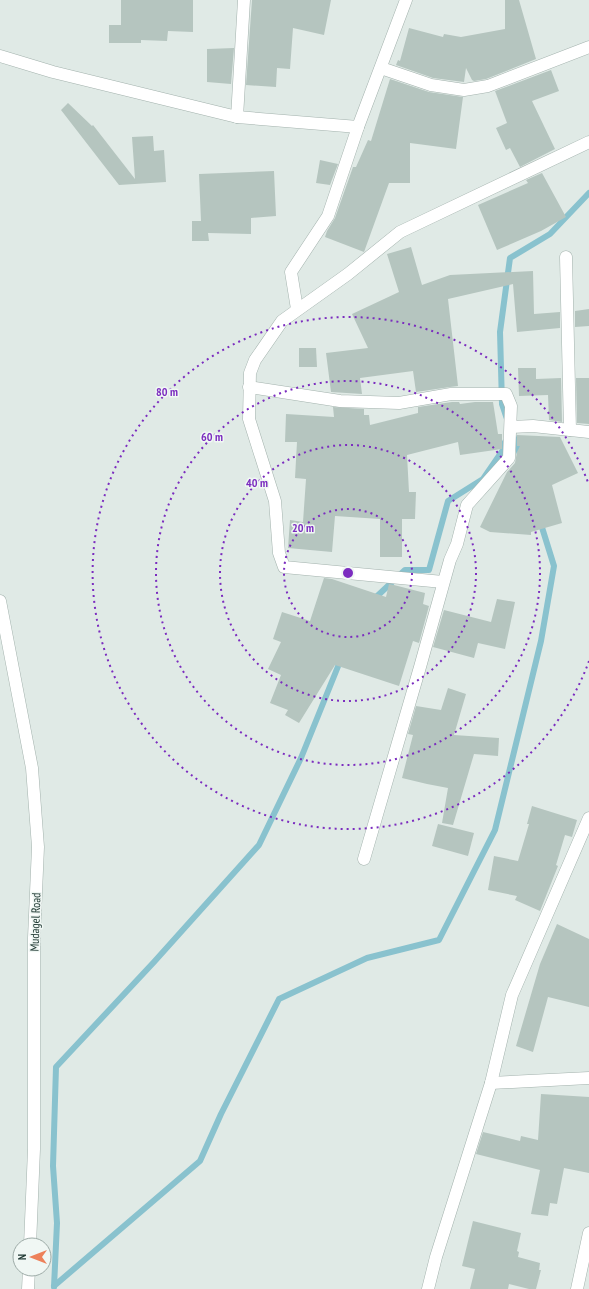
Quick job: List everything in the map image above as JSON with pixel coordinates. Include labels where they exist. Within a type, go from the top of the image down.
[{"type":"street","points":[[237,117],[244,0]]},
{"type":"street","points":[[298,309],[291,272],[328,216],[358,127],[406,0]]},
{"type":"street","points":[[381,68],[431,85],[464,90],[488,86],[589,47]]},
{"type":"street","points":[[0,56],[53,72],[237,117],[358,127]]},
{"type":"street","points":[[443,582],[284,567],[279,553],[276,501],[249,419],[250,373],[255,360],[282,321],[348,274],[400,232],[589,142]]},
{"type":"street","points":[[566,257],[570,430]]},
{"type":"street","points":[[249,387],[340,401],[399,404],[451,394],[506,394],[511,406],[509,458],[467,504],[457,544],[443,582],[432,626],[364,860]]},
{"type":"street","points":[[511,427],[533,426],[589,432]]},
{"type":"street","name":"Mudagel Road","points":[[0,601],[32,768],[38,847],[34,938],[34,1149],[30,1237]]},
{"type":"street","points":[[428,1289],[436,1257],[490,1083],[512,995],[589,818]]},
{"type":"street","points":[[490,1083],[589,1078]]},
{"type":"street","points":[[577,1289],[589,1233]]},
{"type":"street","points":[[28,1289],[29,1277]]},
{"type":"building","points":[[121,0],[193,0],[193,32],[168,31],[167,41],[141,40],[141,43],[109,43],[109,25],[121,25]]},
{"type":"building","points":[[252,0],[331,0],[324,35],[293,28],[290,69],[277,68],[276,87],[246,85]]},
{"type":"building","points":[[505,0],[519,0],[536,59],[486,79],[474,81],[466,68],[464,82],[433,78],[396,65],[398,60],[400,61],[409,28],[443,37],[444,34],[461,37],[505,29]]},
{"type":"building","points":[[234,48],[231,84],[207,82],[207,49]]},
{"type":"building","points":[[551,70],[559,91],[532,101],[555,149],[520,167],[510,148],[506,150],[496,128],[507,123],[495,91]]},
{"type":"building","points":[[390,79],[429,92],[463,97],[456,149],[410,143],[410,183],[389,183],[364,252],[325,237],[335,218],[353,167],[356,167],[368,140],[371,141]]},
{"type":"building","points":[[68,103],[92,126],[93,125],[135,179],[132,137],[153,136],[154,151],[164,150],[166,182],[119,185],[61,110]]},
{"type":"building","points":[[320,160],[338,164],[330,185],[316,183]]},
{"type":"building","points":[[274,171],[276,216],[251,218],[251,234],[208,233],[209,241],[192,241],[192,221],[201,221],[199,174]]},
{"type":"building","points":[[542,173],[566,217],[541,231],[497,250],[478,205],[528,183],[526,180]]},
{"type":"building","points":[[411,247],[422,285],[450,275],[533,271],[534,314],[560,312],[560,328],[517,332],[513,284],[448,299],[458,386],[416,392],[413,371],[360,378],[362,394],[331,392],[326,353],[368,348],[352,314],[399,292],[387,254]]},
{"type":"building","points":[[589,309],[589,326],[575,327],[575,311]]},
{"type":"building","points":[[299,348],[316,348],[317,367],[299,367]]},
{"type":"building","points":[[518,368],[536,368],[536,379],[561,378],[562,422],[549,420],[548,395],[519,396]]},
{"type":"building","points":[[576,378],[589,378],[589,424],[577,423]]},
{"type":"building","points":[[459,402],[460,404],[493,402],[498,434],[502,434],[502,449],[460,455],[458,442],[407,455],[409,492],[416,492],[415,519],[402,519],[402,557],[380,557],[380,519],[335,516],[332,552],[288,548],[290,520],[303,522],[306,479],[295,478],[297,442],[285,442],[286,414],[334,417],[333,407],[364,409],[364,415],[369,415],[370,425],[418,413],[418,407]]},
{"type":"building","points":[[517,435],[560,437],[578,473],[552,485],[562,523],[531,532],[531,535],[490,532],[480,527],[507,472],[515,463],[520,446],[517,446]]},
{"type":"building","points":[[324,578],[332,579],[386,597],[389,584],[425,593],[423,604],[429,606],[419,643],[413,641],[399,686],[335,665],[299,723],[285,715],[288,710],[270,703],[281,675],[268,669],[281,642],[273,639],[282,612],[310,621]]},
{"type":"building","points":[[497,599],[515,602],[505,649],[478,643],[474,658],[433,647],[444,610],[491,622]]},
{"type":"building","points":[[448,688],[466,694],[454,735],[499,738],[498,756],[474,754],[453,825],[442,823],[448,788],[402,778],[413,735],[408,734],[416,706],[441,710]]},
{"type":"building","points":[[532,806],[577,820],[572,837],[565,835],[556,865],[558,866],[540,911],[515,900],[517,896],[488,890],[494,856],[518,861],[529,824],[527,824]]},
{"type":"building","points":[[438,824],[474,833],[468,856],[432,846]]},
{"type":"building","points":[[557,924],[589,939],[589,1007],[548,997],[533,1052],[516,1046],[540,964]]},
{"type":"building","points":[[541,1094],[589,1097],[589,1173],[564,1168],[557,1204],[550,1203],[548,1216],[531,1214],[540,1170],[476,1154],[483,1132],[520,1141],[521,1136],[538,1140]]},
{"type":"building","points":[[473,1221],[521,1233],[517,1251],[519,1252],[518,1257],[540,1263],[539,1270],[541,1270],[536,1289],[529,1289],[509,1284],[508,1289],[470,1289],[475,1269],[462,1266]]},
{"type":"waterway","points":[[507,419],[502,404],[500,332],[510,258],[550,234],[589,193]]},
{"type":"waterway","points":[[513,435],[521,457]]},
{"type":"waterway","points":[[374,599],[405,570],[429,570],[448,501],[483,479],[503,450],[505,442]]},
{"type":"waterway","points":[[54,1286],[200,1161],[221,1114],[279,999],[367,958],[439,940],[495,830],[541,641],[554,566],[540,521]]},
{"type":"waterway","points":[[54,1287],[57,1223],[53,1166],[56,1067],[154,962],[259,845],[301,758],[341,659]]}]
